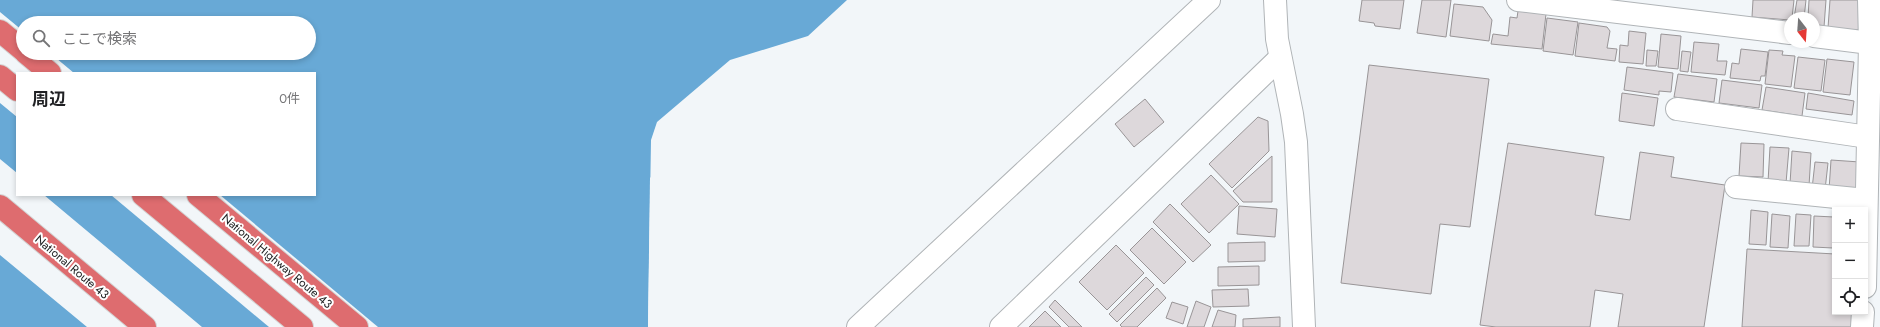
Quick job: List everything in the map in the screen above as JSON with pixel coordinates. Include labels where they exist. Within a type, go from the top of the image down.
[{"type":"highway","points":[[0,31],[16,44]]},
{"type":"highway","points":[[34,60],[49,72]]},
{"type":"highway","points":[[0,76],[16,89]]},
{"type":"highway","points":[[144,196],[302,327]]},
{"type":"highway","name":"National Highway Route 43","points":[[199,196],[357,327]]},
{"type":"highway","name":"National Route 43","points":[[0,206],[145,327]]},
{"type":"street","points":[[858,327],[1195,8],[1209,0]]},
{"type":"street","points":[[1275,0],[1274,20],[1296,142],[1304,327]]},
{"type":"street","points":[[1518,0],[1784,33]]},
{"type":"street","points":[[1868,280],[1873,267],[1866,200],[1872,146],[1875,67],[1870,43],[1873,6]]},
{"type":"street","points":[[1820,37],[1870,43]]},
{"type":"street","points":[[1000,327],[1280,58]]},
{"type":"street","points":[[1677,109],[1872,146]]},
{"type":"street","points":[[1736,188],[1866,200]]},
{"type":"street","points":[[1862,327],[1863,315]]},
{"type":"water","points":[[0,0],[847,0],[808,36],[730,60],[657,122],[651,140],[648,327],[0,327]]},
{"type":"pier","points":[[0,12],[16,25],[16,60],[58,60],[73,72],[16,72],[16,116],[0,103]]},
{"type":"pier","points":[[0,159],[16,172],[16,196],[45,196],[202,327],[87,327],[0,255]]},
{"type":"pier","points":[[652,176],[650,327],[648,327],[650,178]]},
{"type":"pier","points":[[112,196],[221,196],[378,327],[269,327]]},
{"type":"building","points":[[1362,0],[1404,0],[1400,29],[1375,26],[1374,23],[1359,21]]},
{"type":"building","points":[[1422,0],[1451,0],[1446,37],[1417,33]]},
{"type":"building","points":[[1753,0],[1794,0],[1793,12],[1784,12],[1784,20],[1752,17]]},
{"type":"building","points":[[1797,0],[1806,0],[1805,12],[1795,12]]},
{"type":"building","points":[[1809,0],[1826,0],[1824,27],[1820,27],[1820,12],[1808,12]]},
{"type":"building","points":[[1830,0],[1862,0],[1859,30],[1828,28]]},
{"type":"building","points":[[1454,4],[1483,7],[1492,20],[1489,41],[1450,36]]},
{"type":"building","points":[[1518,11],[1546,14],[1542,49],[1491,44],[1493,34],[1508,36],[1510,17],[1517,18]]},
{"type":"building","points":[[1547,18],[1578,22],[1573,55],[1543,51]]},
{"type":"building","points":[[1579,23],[1607,27],[1610,31],[1607,48],[1617,49],[1615,61],[1575,56]]},
{"type":"building","points":[[1629,31],[1646,33],[1643,64],[1619,62],[1620,45],[1628,46]]},
{"type":"building","points":[[1661,34],[1681,36],[1678,69],[1658,67]]},
{"type":"building","points":[[1694,42],[1719,44],[1717,61],[1727,61],[1725,75],[1691,72]]},
{"type":"building","points":[[1741,49],[1768,52],[1765,76],[1761,76],[1760,81],[1730,78],[1732,63],[1739,64]]},
{"type":"building","points":[[1647,50],[1658,51],[1656,66],[1646,66]]},
{"type":"building","points":[[1769,50],[1783,51],[1782,55],[1795,56],[1791,87],[1765,84]]},
{"type":"building","points":[[1682,51],[1691,52],[1688,72],[1680,71]]},
{"type":"building","points":[[1798,57],[1825,60],[1821,91],[1794,88]]},
{"type":"building","points":[[1827,59],[1854,62],[1850,95],[1823,92]]},
{"type":"building","points":[[1369,65],[1489,79],[1470,227],[1440,224],[1431,294],[1341,283]]},
{"type":"building","points":[[1627,67],[1673,73],[1671,92],[1659,91],[1659,95],[1624,90]]},
{"type":"building","points":[[1678,74],[1717,79],[1714,102],[1674,97]]},
{"type":"building","points":[[1722,80],[1762,85],[1759,108],[1719,103]]},
{"type":"building","points":[[1766,87],[1805,93],[1802,116],[1762,110]]},
{"type":"building","points":[[1622,93],[1658,98],[1654,126],[1619,121]]},
{"type":"building","points":[[1808,93],[1854,101],[1852,115],[1806,109]]},
{"type":"building","points":[[1145,99],[1164,122],[1134,147],[1115,124]]},
{"type":"building","points":[[1258,117],[1268,121],[1269,151],[1232,188],[1209,164]]},
{"type":"building","points":[[1508,143],[1604,157],[1595,215],[1630,220],[1640,152],[1674,157],[1671,177],[1725,185],[1704,327],[1618,327],[1623,294],[1595,290],[1590,327],[1496,327],[1480,325]]},
{"type":"building","points":[[1741,143],[1764,144],[1763,177],[1739,176]]},
{"type":"building","points":[[1770,147],[1789,148],[1786,183],[1768,182]]},
{"type":"building","points":[[1792,151],[1811,153],[1809,186],[1790,184]]},
{"type":"building","points":[[1272,156],[1272,202],[1243,202],[1233,191]]},
{"type":"building","points":[[1831,160],[1860,162],[1857,192],[1829,190]]},
{"type":"building","points":[[1815,162],[1828,163],[1825,190],[1812,189]]},
{"type":"building","points":[[1211,175],[1239,204],[1209,233],[1181,204]]},
{"type":"building","points":[[1170,204],[1211,245],[1193,262],[1153,222]]},
{"type":"building","points":[[1239,206],[1277,209],[1275,237],[1237,234]]},
{"type":"building","points":[[1751,210],[1768,212],[1766,245],[1749,244]]},
{"type":"building","points":[[1772,214],[1790,216],[1788,248],[1770,247]]},
{"type":"building","points":[[1796,214],[1811,215],[1809,246],[1794,246]]},
{"type":"building","points":[[1814,216],[1832,217],[1832,248],[1813,247]]},
{"type":"building","points":[[1152,228],[1186,262],[1164,284],[1130,250]]},
{"type":"building","points":[[1265,242],[1265,261],[1228,262],[1228,243]]},
{"type":"building","points":[[1116,245],[1144,273],[1107,310],[1079,282]]},
{"type":"building","points":[[1747,249],[1832,254],[1832,315],[1854,315],[1853,327],[1742,327]]},
{"type":"building","points":[[1259,266],[1259,285],[1218,286],[1218,267]]},
{"type":"building","points":[[1146,277],[1154,285],[1117,322],[1109,314]]},
{"type":"building","points":[[1157,288],[1166,298],[1137,327],[1122,327],[1120,325]]},
{"type":"building","points":[[1248,289],[1249,306],[1213,307],[1212,290]]},
{"type":"building","points":[[1055,300],[1082,327],[1069,327],[1049,307]]},
{"type":"building","points":[[1196,301],[1211,307],[1204,327],[1187,327]]},
{"type":"building","points":[[1172,302],[1188,307],[1183,324],[1166,318]]},
{"type":"building","points":[[1218,310],[1236,315],[1235,327],[1212,327]]},
{"type":"building","points":[[1045,311],[1061,327],[1029,327]]},
{"type":"building","points":[[1280,317],[1280,327],[1243,327],[1243,319]]}]
